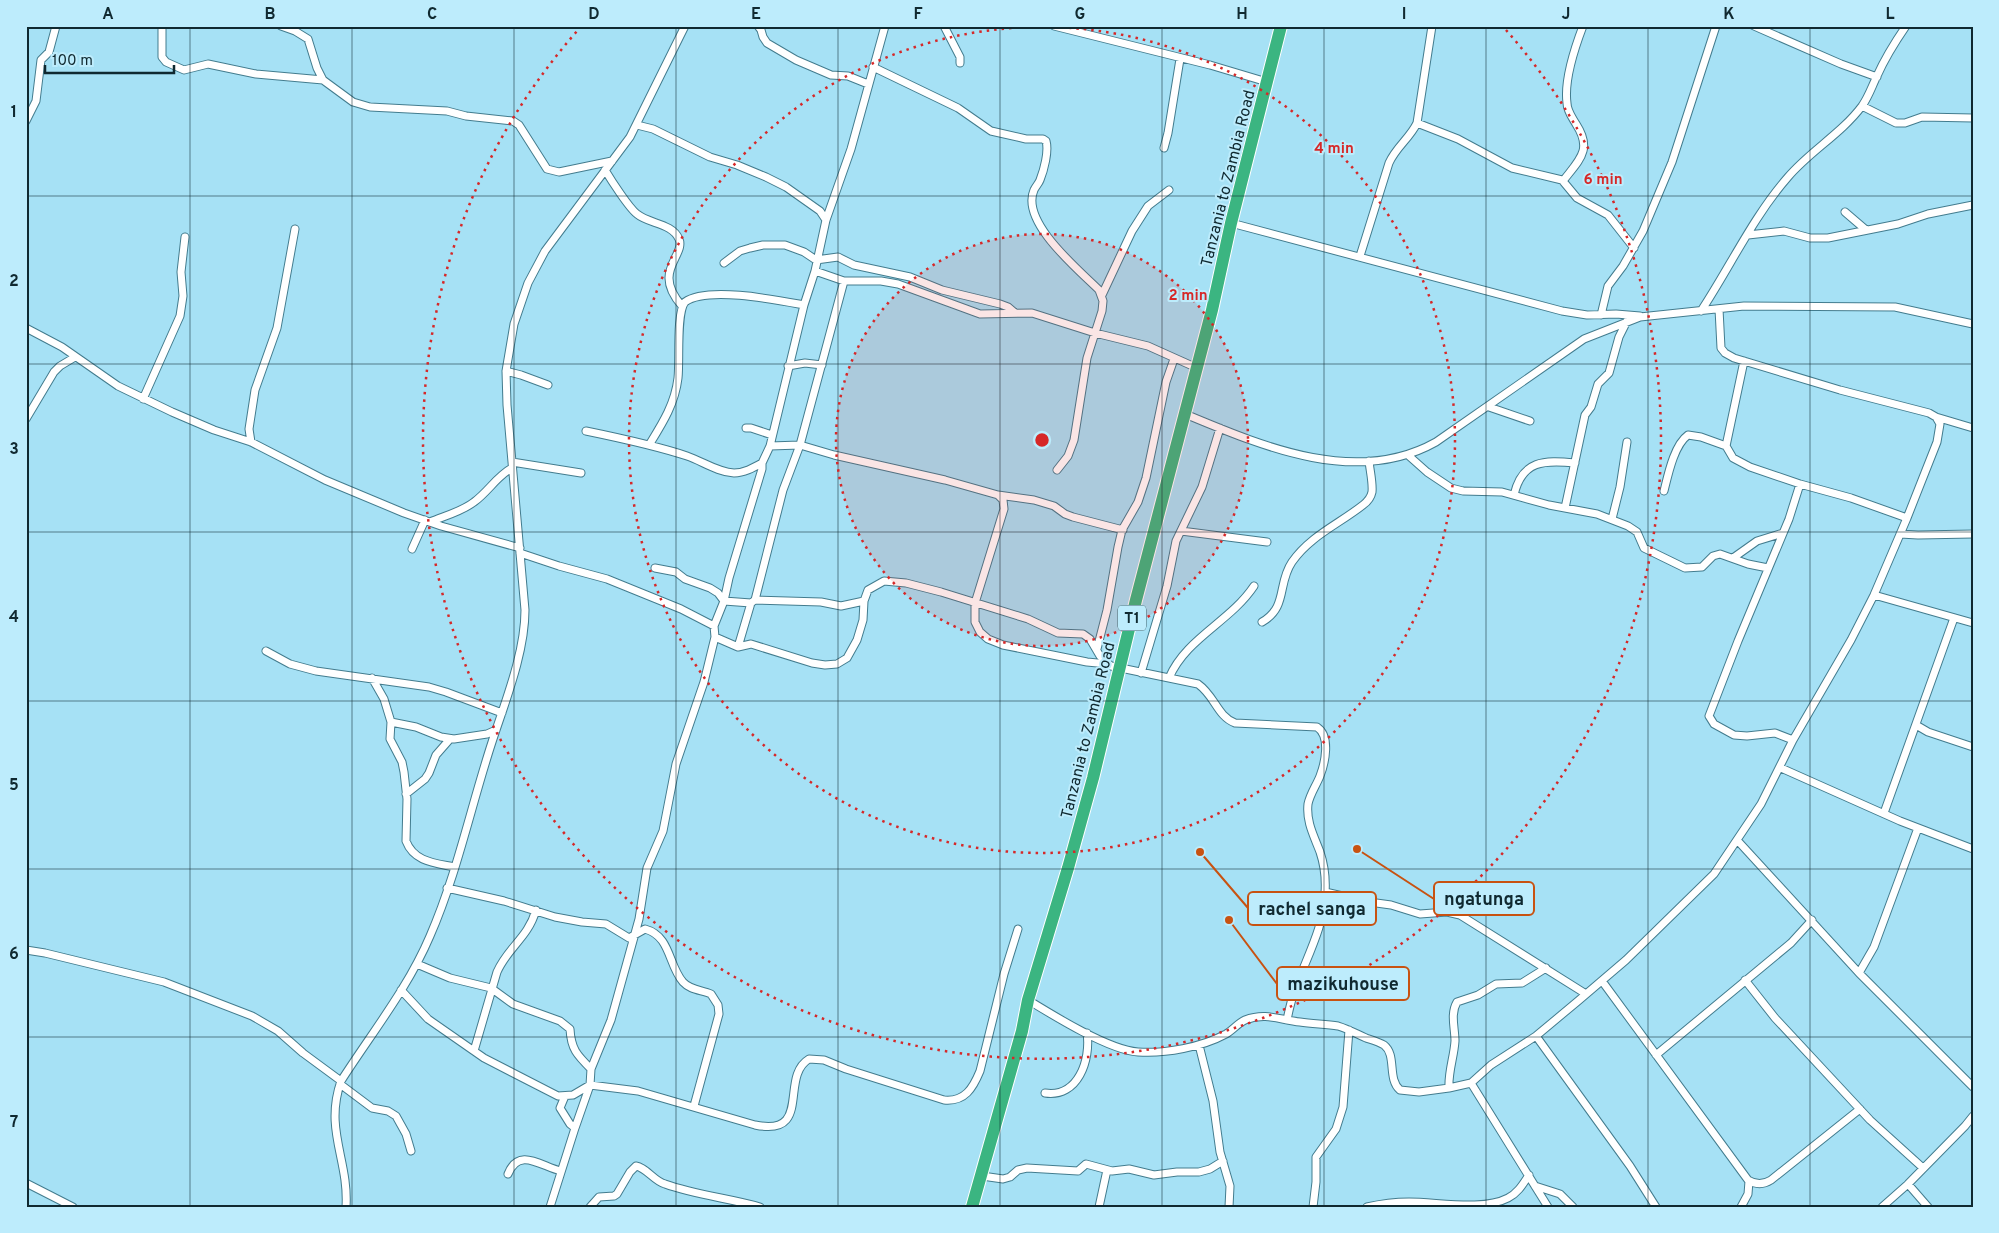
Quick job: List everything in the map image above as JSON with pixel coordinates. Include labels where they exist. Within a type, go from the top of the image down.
[{"type":"highway","name":"Tanzania to Zambia Road","points":[[972,1207],[1022,1031],[1028,1000],[1071,859],[1114,667],[1197,368],[1231,223],[1281,26]]},
{"type":"street","points":[[26,121],[36,102],[41,60],[49,52],[56,26]]},
{"type":"street","points":[[162,26],[162,57],[166,62],[184,70],[208,64],[256,74],[323,80]]},
{"type":"street","points":[[281,26],[295,31],[308,39],[317,68],[323,80],[349,99],[370,107],[447,111],[466,116],[514,121],[519,125],[546,169],[552,171],[559,172],[612,161]]},
{"type":"street","points":[[346,1207],[347,1184],[336,1140],[334,1121],[336,1100],[341,1083],[417,964],[430,936],[454,867],[502,713],[517,660],[525,620],[507,411],[506,371],[513,328],[532,274],[545,251],[637,125],[686,26]]},
{"type":"street","points":[[758,26],[767,43],[796,60],[831,76],[848,76],[868,84]]},
{"type":"street","points":[[550,1207],[590,1085],[591,1069],[611,1020],[639,919],[647,868],[663,831],[676,764],[704,682],[715,637],[714,626],[724,601],[729,578],[747,523],[762,463],[770,446],[788,366],[815,271],[826,220],[851,149],[885,26]]},
{"type":"street","points":[[944,26],[960,57],[960,63]]},
{"type":"street","points":[[1054,26],[1238,72],[1267,82]]},
{"type":"street","points":[[1360,256],[1394,151],[1412,132],[1417,122],[1432,26]]},
{"type":"street","points":[[1563,181],[1583,155],[1585,148],[1583,134],[1571,115],[1566,101],[1572,61],[1583,26]]},
{"type":"street","points":[[1601,315],[1608,286],[1634,248],[1648,221],[1672,162],[1716,26]]},
{"type":"street","points":[[1754,26],[1840,64],[1877,77]]},
{"type":"street","points":[[1701,311],[1763,210],[1788,176],[1806,158],[1831,138],[1862,106],[1872,91],[1893,46],[1906,26]]},
{"type":"street","points":[[1164,148],[1180,59]]},
{"type":"street","points":[[873,67],[958,108],[990,131],[1045,140],[1047,145],[1042,176],[1033,192],[1035,217],[1046,235],[1102,295]]},
{"type":"street","points":[[1862,106],[1896,123],[1905,123],[1922,117],[1973,118]]},
{"type":"street","points":[[1417,122],[1458,139],[1512,168],[1563,181],[1577,198],[1601,210],[1614,221],[1634,248]]},
{"type":"street","points":[[637,125],[766,177],[820,210],[826,220]]},
{"type":"street","points":[[605,170],[635,213],[649,221],[671,228],[680,240],[680,247],[671,263],[669,283],[672,293],[682,306]]},
{"type":"street","points":[[1057,470],[1071,450],[1087,358],[1102,311],[1102,295],[1132,231],[1148,206],[1169,190]]},
{"type":"street","points":[[1748,235],[1784,231],[1818,238],[1898,224],[1928,214],[1973,205]]},
{"type":"street","points":[[1845,212],[1866,230]]},
{"type":"street","points":[[1231,223],[1587,315],[1640,316],[1744,306],[1896,307],[1973,324]]},
{"type":"street","points":[[251,442],[250,429],[254,390],[276,328],[295,229]]},
{"type":"street","points":[[143,399],[180,316],[184,237]]},
{"type":"street","points":[[724,263],[740,251],[769,245],[785,245],[816,260],[838,257],[854,265],[910,277],[942,290],[1000,304],[1008,307],[1015,313]]},
{"type":"street","points":[[815,271],[844,281],[881,281],[898,284],[980,314],[1032,313],[1095,333],[1148,346],[1197,368]]},
{"type":"street","points":[[738,647],[753,602],[783,490],[800,445],[844,281]]},
{"type":"street","points":[[649,445],[669,412],[676,390],[682,306],[685,302],[693,297],[736,295],[804,305]]},
{"type":"street","points":[[1719,308],[1722,349],[1730,356],[1918,410],[1973,428]]},
{"type":"street","points":[[1185,414],[1279,449],[1314,458],[1369,461],[1409,456],[1436,442],[1489,407],[1584,339],[1640,316]]},
{"type":"street","points":[[1565,508],[1585,414],[1591,407],[1598,384],[1609,372],[1618,337],[1627,321]]},
{"type":"street","points":[[26,328],[62,347],[106,380],[143,399],[214,430],[251,442],[325,480],[427,521],[520,550],[559,566],[607,579],[681,609],[714,626]]},
{"type":"street","points":[[26,419],[54,372],[75,357]]},
{"type":"street","points":[[1097,649],[1107,610],[1118,547],[1123,530],[1138,502],[1146,478],[1166,382],[1174,358]]},
{"type":"street","points":[[1744,361],[1726,446],[1729,453],[1736,460],[1750,467],[1800,484],[1851,498],[1907,518]]},
{"type":"street","points":[[788,366],[805,363],[822,365]]},
{"type":"street","points":[[506,371],[548,385]]},
{"type":"street","points":[[1489,407],[1530,421]]},
{"type":"street","points":[[1028,1000],[1087,1033],[1118,1046],[1140,1052],[1199,1045],[1227,1033],[1246,1020],[1276,1016],[1287,1020],[1349,1030],[1377,1042],[1387,1049],[1394,1082],[1400,1090],[1419,1092],[1472,1083],[1491,1066],[1536,1036],[1602,981],[1714,874],[1762,804],[1793,740],[1851,640],[1874,595],[1937,442],[1940,424],[1936,417]]},
{"type":"street","points":[[746,428],[772,435]]},
{"type":"street","points":[[1141,673],[1167,586],[1176,541],[1202,487],[1220,428]]},
{"type":"street","points":[[586,432],[649,445],[687,456],[731,473],[743,472],[762,463]]},
{"type":"street","points":[[1664,491],[1670,468],[1683,439],[1688,435],[1701,437],[1726,446]]},
{"type":"street","points":[[1612,519],[1620,487],[1627,442]]},
{"type":"street","points":[[770,446],[800,445],[834,455],[945,480],[998,495],[1034,500],[1054,506],[1073,517],[1123,530]]},
{"type":"street","points":[[1409,456],[1426,472],[1451,488],[1463,491],[1496,492],[1514,495],[1612,519],[1635,530],[1640,543],[1648,551],[1686,568],[1702,567],[1717,554],[1768,568]]},
{"type":"street","points":[[1262,622],[1277,610],[1285,575],[1291,563],[1332,524],[1369,499],[1372,492],[1369,461]]},
{"type":"street","points":[[1514,495],[1516,486],[1523,474],[1533,466],[1548,461],[1575,463]]},
{"type":"street","points":[[512,464],[581,473]]},
{"type":"street","points":[[412,548],[427,521],[461,510],[473,503],[512,464]]},
{"type":"street","points":[[1793,740],[1775,733],[1738,736],[1724,730],[1710,719],[1726,669],[1783,533],[1800,484]]},
{"type":"street","points":[[998,495],[1002,500],[1004,508],[975,602],[975,622],[980,632],[988,639],[1003,645],[1196,683],[1210,694],[1224,717],[1235,723],[1310,725],[1321,729],[1326,741],[1323,767],[1310,799],[1308,814],[1310,826],[1322,860],[1326,892],[1313,947],[1295,988],[1287,1020]]},
{"type":"street","points":[[1181,530],[1267,542]]},
{"type":"street","points":[[1733,558],[1757,541],[1783,533]]},
{"type":"street","points":[[1900,534],[1973,534]]},
{"type":"street","points":[[655,568],[676,572],[685,579],[710,588],[718,593],[724,601]]},
{"type":"street","points":[[715,637],[738,647],[751,644],[816,664],[837,664],[848,658],[857,640],[863,620],[864,601],[868,590],[881,582],[888,581],[923,586],[1028,619],[1058,633],[1083,634],[1090,639],[1114,667]]},
{"type":"street","points":[[1169,678],[1184,653],[1206,632],[1237,608],[1254,586]]},
{"type":"street","points":[[1874,595],[1973,623]]},
{"type":"street","points":[[724,601],[822,602],[841,606],[864,601]]},
{"type":"street","points":[[1884,813],[1954,618]]},
{"type":"street","points":[[266,651],[290,664],[316,671],[372,678],[446,692],[502,713]]},
{"type":"street","points":[[372,678],[384,699],[390,722],[390,739],[402,762],[406,794],[406,841],[412,854],[426,861],[454,867]]},
{"type":"street","points":[[390,722],[416,727],[450,739],[472,737],[496,730]]},
{"type":"street","points":[[1916,725],[1928,732],[1973,747]]},
{"type":"street","points":[[406,794],[429,773],[436,755],[450,739]]},
{"type":"street","points":[[1781,768],[1918,828],[1973,849]]},
{"type":"street","points":[[1859,973],[1874,947],[1918,828]]},
{"type":"street","points":[[1737,840],[1859,973],[1973,1087]]},
{"type":"street","points":[[447,888],[504,901],[562,919],[606,924],[633,938]]},
{"type":"street","points":[[1326,892],[1370,902],[1391,904],[1420,914],[1447,912],[1460,915],[1586,994]]},
{"type":"street","points":[[474,1051],[491,988],[502,961],[526,933],[533,922],[536,910]]},
{"type":"street","points":[[1656,1055],[1791,943],[1812,920]]},
{"type":"street","points":[[633,938],[645,929],[656,934],[666,946],[682,981],[698,991],[711,994],[718,1005],[718,1014],[694,1106]]},
{"type":"street","points":[[400,990],[428,1019],[474,1051],[534,1085],[558,1096],[573,1095],[590,1085],[638,1091],[766,1128],[777,1127],[788,1118],[801,1068],[806,1061],[814,1058],[944,1100],[962,1098],[975,1083],[980,1071],[1004,974],[1018,929]]},
{"type":"street","points":[[26,950],[164,982],[252,1016],[278,1031],[372,1108],[388,1111],[396,1116],[406,1134],[411,1151]]},
{"type":"street","points":[[417,964],[450,978],[491,988],[514,1004],[567,1025],[577,1056],[591,1069]]},
{"type":"street","points":[[1449,1088],[1449,1076],[1455,1043],[1454,1015],[1457,1002],[1478,995],[1496,984],[1526,981],[1546,968]]},
{"type":"street","points":[[1746,980],[1775,1018],[1870,1120],[1924,1168]]},
{"type":"street","points":[[1602,981],[1753,1184],[1762,1184],[1771,1180],[1860,1109]]},
{"type":"street","points":[[1313,1207],[1316,1157],[1336,1129],[1343,1107],[1349,1030]]},
{"type":"street","points":[[1045,1093],[1060,1094],[1074,1084],[1086,1060],[1087,1033]]},
{"type":"street","points":[[1536,1036],[1625,1159],[1656,1207]]},
{"type":"street","points":[[1199,1045],[1213,1101],[1216,1132],[1230,1186],[1229,1207]]},
{"type":"street","points":[[1472,1083],[1548,1207]]},
{"type":"street","points":[[564,1096],[560,1108],[575,1128]]},
{"type":"street","points":[[1882,1207],[1924,1168],[1973,1116]]},
{"type":"street","points":[[508,1174],[512,1165],[524,1160],[537,1161],[546,1167],[561,1171]]},
{"type":"street","points":[[982,1176],[1003,1179],[1010,1177],[1018,1170],[1027,1168],[1078,1171],[1086,1164],[1107,1170],[1129,1169],[1152,1175],[1177,1172],[1194,1173],[1210,1169],[1223,1161]]},
{"type":"street","points":[[590,1207],[599,1197],[617,1194],[630,1172],[636,1166],[641,1167],[658,1182],[686,1192],[760,1207]]},
{"type":"street","points":[[1099,1207],[1107,1170]]},
{"type":"street","points":[[1367,1207],[1408,1202],[1493,1203],[1514,1195],[1529,1175]]},
{"type":"street","points":[[1743,1206],[1748,1194],[1749,1181]]},
{"type":"street","points":[[26,1183],[73,1207]]},
{"type":"street","points":[[1908,1184],[1928,1207]]},
{"type":"street","points":[[1536,1186],[1560,1194],[1573,1207]]},
{"type":"place","name":"ngatunga","points":[[1357,849]]},
{"type":"place","name":"rachel sanga","points":[[1200,852]]},
{"type":"place","name":"mazikuhouse","points":[[1229,920]]}]
